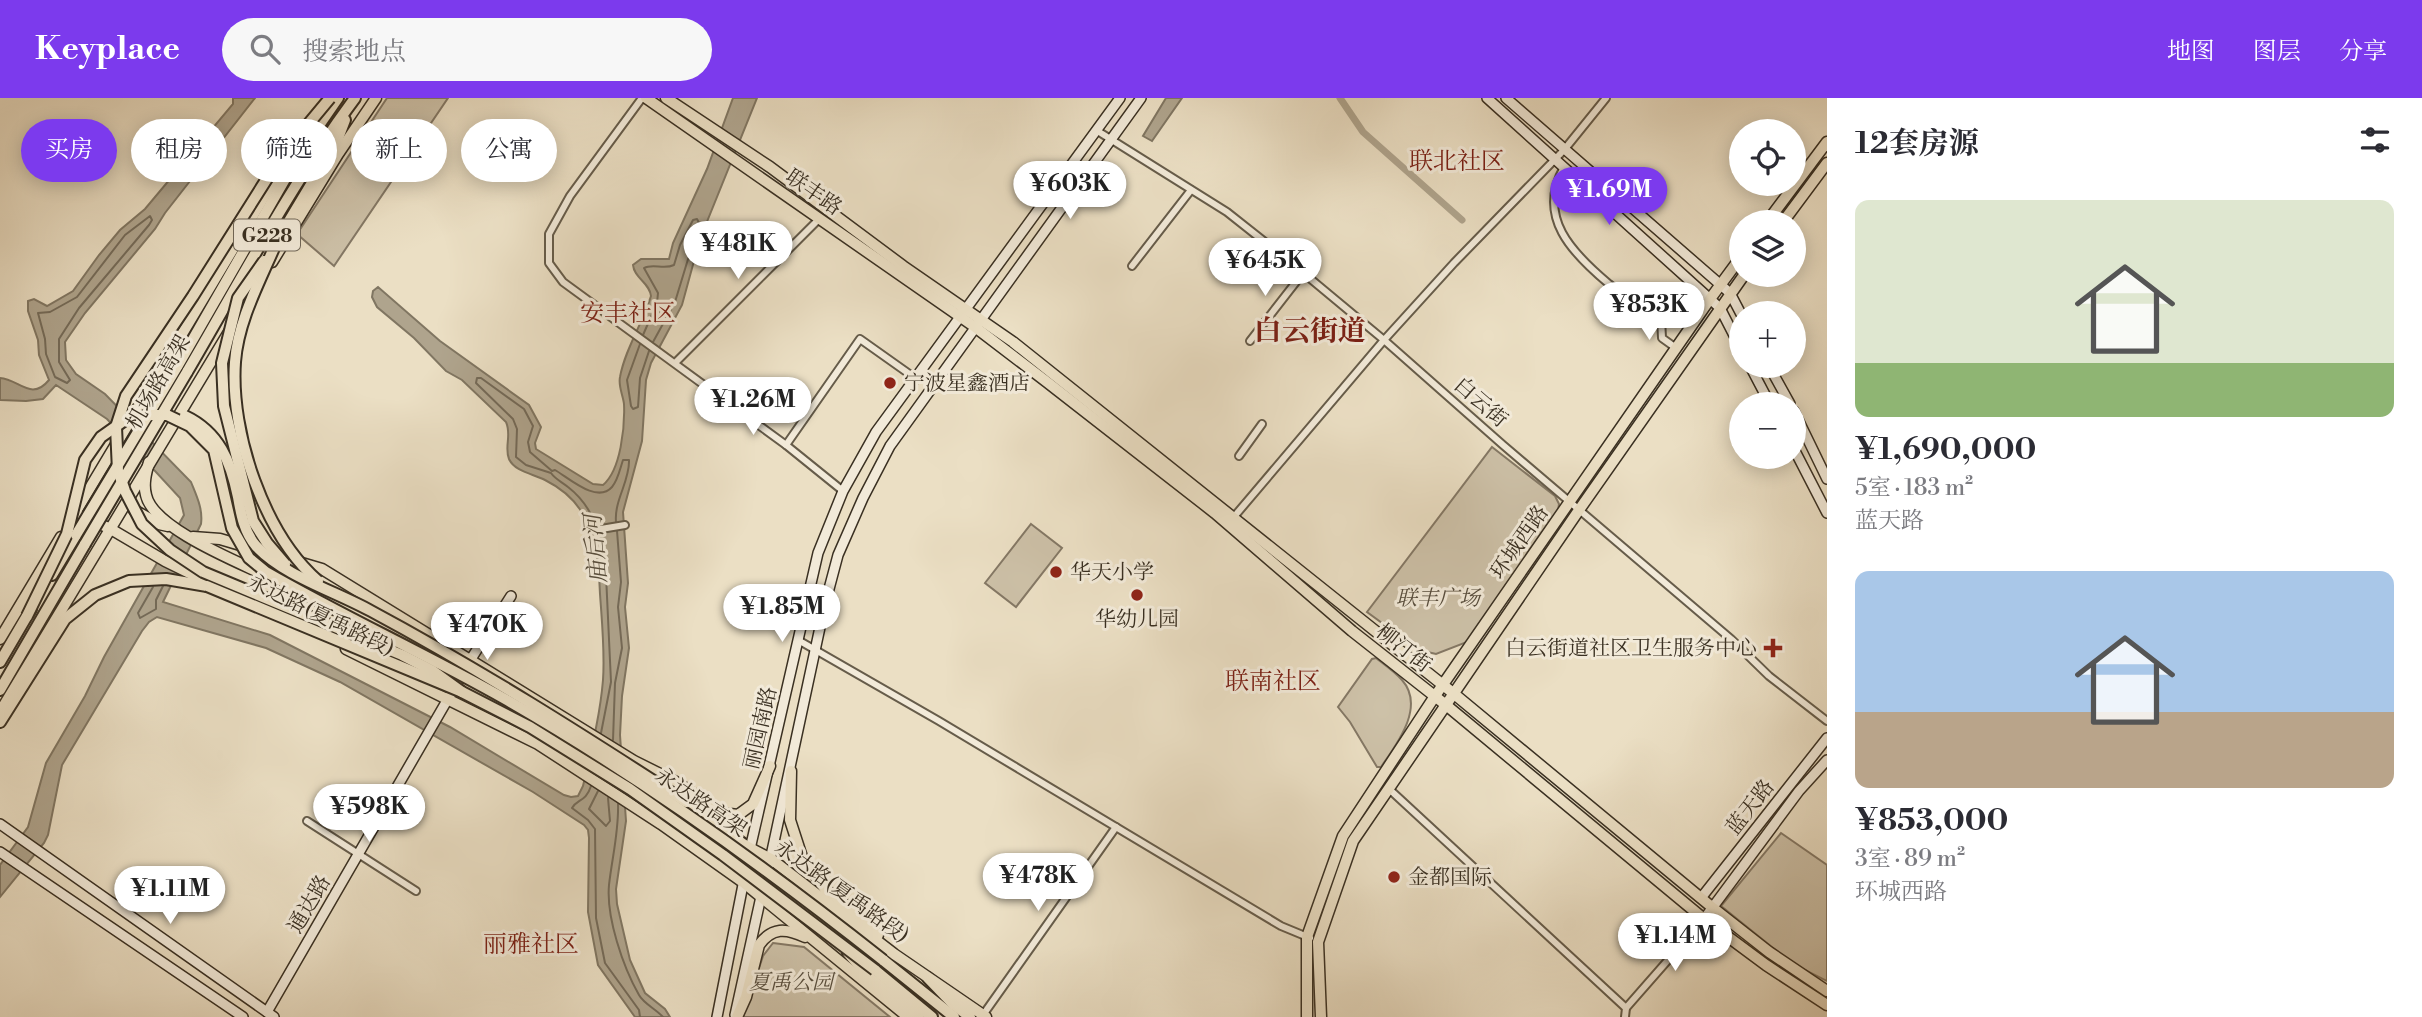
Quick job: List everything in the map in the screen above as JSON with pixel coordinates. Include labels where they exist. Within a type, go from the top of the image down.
[{"type":"highway","points":[[330,98],[268,177],[126,396],[116,427],[118,471],[142,524],[170,550],[203,572],[402,655],[433,671],[462,692]]},
{"type":"highway","name":"机场路高架","points":[[0,662],[177,367],[300,153],[338,98]]},
{"type":"highway","points":[[291,571],[267,543],[253,521],[224,406],[222,363],[238,298],[277,241],[337,141],[354,100]]},
{"type":"highway","name":"机场路高架","points":[[0,690],[283,208],[320,147],[354,100]]},
{"type":"highway","points":[[277,241],[245,319],[235,361],[236,400],[242,438],[258,491],[284,540],[309,573],[336,596],[408,646]]},
{"type":"highway","points":[[27,616],[67,534],[85,460],[101,438],[125,420],[174,412],[204,426],[227,455],[247,533],[256,546],[276,564],[371,611],[583,736],[686,802],[750,849]]},
{"type":"highway","points":[[151,415],[167,415],[190,426],[214,450],[232,527],[249,558],[299,592],[408,646]]},
{"type":"highway","points":[[0,722],[65,619],[95,595],[129,581],[166,579],[207,586],[462,692]]},
{"type":"highway","name":"永达路高架","points":[[408,646],[506,700],[709,829],[954,1017]]},
{"type":"highway","name":"永达路高架","points":[[462,692],[530,727],[629,789],[838,940],[873,974],[932,1017]]},
{"type":"highway","points":[[873,974],[919,1017]]},
{"type":"highway","points":[[928,978],[970,1017]]},
{"type":"main road","points":[[0,639],[324,98]]},
{"type":"main road","points":[[0,712],[163,439],[338,154],[376,98]]},
{"type":"main road","name":"联丰路","points":[[644,98],[770,167],[963,313]]},
{"type":"main road","name":"联丰路","points":[[666,98],[688,120],[769,184],[963,313]]},
{"type":"main road","points":[[1776,210],[1827,142]]},
{"type":"main road","points":[[1792,210],[1827,163]]},
{"type":"main road","name":"环城西路","points":[[1307,1017],[1307,937],[1343,836],[1435,696],[1729,273]]},
{"type":"main road","name":"环城西路","points":[[1321,1017],[1318,942],[1353,841],[1735,287]]},
{"type":"main road","name":"柳汀街","points":[[963,313],[1443,685],[1713,908],[1827,991]]},
{"type":"main road","points":[[149,462],[146,496],[155,511],[172,526]]},
{"type":"main road","points":[[124,504],[159,524],[172,526]]},
{"type":"main road","name":"永达路(夏禹路段)","points":[[75,514],[109,528],[165,561],[538,744],[637,808],[744,883]]},
{"type":"main road","name":"柳汀街","points":[[1231,520],[1352,631],[1435,696],[1704,919],[1827,1005]]},
{"type":"main road","name":"永达路(夏禹路段)","points":[[172,526],[464,672],[595,749],[750,849],[771,859],[894,954],[984,1016]]},
{"type":"main road","points":[[194,539],[220,539],[321,569],[634,761],[678,783],[722,813],[738,815],[753,804],[770,766]]},
{"type":"main road","points":[[791,771],[790,820],[802,857],[825,889],[865,920],[894,954]]},
{"type":"main road","points":[[744,883],[908,1017]]},
{"type":"main road","points":[[736,1017],[746,998],[759,945],[768,934],[790,931],[824,948]]},
{"type":"main road","points":[[1791,967],[1827,985]]},
{"type":"main road","points":[[1787,979],[1827,1012]]},
{"type":"street","points":[[644,98],[570,196],[549,234],[549,263],[563,282],[786,445],[843,491]]},
{"type":"street","name":"丽园南路","points":[[717,1017],[750,849],[818,553],[843,491],[876,432],[1120,98]]},
{"type":"street","name":"丽园南路","points":[[736,1017],[760,897],[771,859],[838,555],[863,498],[890,446],[1141,98]]},
{"type":"street","points":[[1487,98],[1720,307],[1729,325]]},
{"type":"street","points":[[1506,98],[1730,293],[1734,301]]},
{"type":"street","points":[[1231,520],[1384,340],[1454,262],[1556,159],[1606,98]]},
{"type":"street","name":"白云街","points":[[1096,130],[1227,212],[1303,273],[1731,639],[1769,676],[1827,721]]},
{"type":"street","points":[[1564,167],[1557,180],[1555,220],[1576,254],[1599,275],[1638,306],[1648,308],[1674,305],[1697,287]]},
{"type":"street","points":[[1132,266],[1191,190]]},
{"type":"street","points":[[676,364],[819,219]]},
{"type":"street","points":[[1250,341],[1303,273]]},
{"type":"street","points":[[1648,308],[1661,318],[1662,338],[1676,348]]},
{"type":"street","points":[[786,445],[860,339],[915,379]]},
{"type":"street","points":[[1238,456],[1262,424]]},
{"type":"street","points":[[1806,436],[1827,479]]},
{"type":"street","points":[[1804,469],[1827,513]]},
{"type":"street","points":[[595,530],[625,525]]},
{"type":"street","name":"通达路","points":[[267,1016],[358,853],[471,659],[511,596]]},
{"type":"street","points":[[798,640],[1281,926],[1318,942]]},
{"type":"street","name":"蓝天路","points":[[1701,898],[1827,738]]},
{"type":"street","name":"蓝天路","points":[[1704,919],[1799,791],[1827,760]]},
{"type":"street","points":[[1388,788],[1626,1008]]},
{"type":"street","points":[[307,821],[416,891]]},
{"type":"street","points":[[0,824],[267,1016]]},
{"type":"street","points":[[984,1016],[1116,827]]},
{"type":"street","points":[[0,852],[243,1017]]},
{"type":"street","points":[[1625,1017],[1626,1008],[1704,919]]},
{"type":"green space","points":[[387,98],[448,98],[434,119],[373,119]]},
{"type":"green space","points":[[351,152],[351,182],[391,182],[334,266],[297,234],[331,182],[337,182],[337,174]]},
{"type":"green space","name":"联丰广场","points":[[1492,447],[1555,496],[1559,504],[1558,511],[1467,642],[1436,654],[1419,650],[1367,612]]},
{"type":"green space","points":[[1031,524],[1062,548],[1016,607],[985,583]]},
{"type":"green space","points":[[1376,658],[1402,680],[1409,691],[1411,702],[1410,714],[1401,737],[1381,767],[1377,767],[1338,707],[1372,659]]},
{"type":"green space","points":[[1781,833],[1827,865],[1827,981],[1793,964],[1721,906]]},
{"type":"green space","name":"夏禹公园","points":[[773,943],[804,947],[890,1017],[743,1017],[763,956]]},
{"type":"water","points":[[233,98],[255,98],[227,134],[227,119],[220,119],[233,104]]},
{"type":"water","points":[[733,98],[757,98],[700,239],[682,305],[651,363],[646,380],[642,441],[623,512],[628,583],[625,607],[629,648],[620,735],[626,821],[616,889],[617,904],[630,960],[645,993],[665,1009],[670,1017],[635,1017],[598,965],[588,912],[589,838],[584,825],[533,792],[340,682],[266,648],[157,617],[142,631],[62,765],[44,843],[0,897],[0,865],[28,827],[46,763],[184,515],[180,498],[107,419],[56,385],[43,399],[0,400],[0,378],[31,389],[43,386],[49,380],[39,355],[28,301],[34,299],[47,306],[73,291],[120,230],[145,209],[168,182],[189,182],[65,342],[66,360],[76,374],[105,394],[191,482],[201,513],[201,524],[163,602],[270,635],[450,727],[564,795],[578,796],[583,786],[603,680],[599,574],[595,544],[588,525],[577,505],[562,491],[545,480],[520,470],[512,463],[507,450],[506,422],[377,307],[372,297],[373,291],[378,287],[440,341],[529,405],[541,427],[535,443],[536,449],[593,484],[603,485],[618,459],[623,435],[624,404],[620,384],[622,367],[651,296],[633,265],[641,259],[669,259],[673,243],[707,169]]},
{"type":"water","points":[[1166,98],[1182,98],[1152,141],[1143,136]]},
{"type":"waterway","points":[[1340,98],[1363,132],[1462,220]]},
{"type":"place","name":"宁波星鑫酒店","points":[[890,383]]},
{"type":"place","name":"华天小学","points":[[1056,572]]},
{"type":"place","name":"华幼儿园","points":[[1137,595]]},
{"type":"place","name":"白云街道社区卫生服务中心","points":[[1773,648]]},
{"type":"place","name":"金都国际","points":[[1394,877]]},
{"type":"district","name":"联北社区","points":[[1457,161]]},
{"type":"district","name":"安丰社区","points":[[628,313]]},
{"type":"district","name":"白云街道","points":[[1310,330]]},
{"type":"district","name":"联南社区","points":[[1273,681]]},
{"type":"district","name":"丽雅社区","points":[[531,944]]},
{"type":"water label","name":"庙后河","points":[[595,549]]}]
